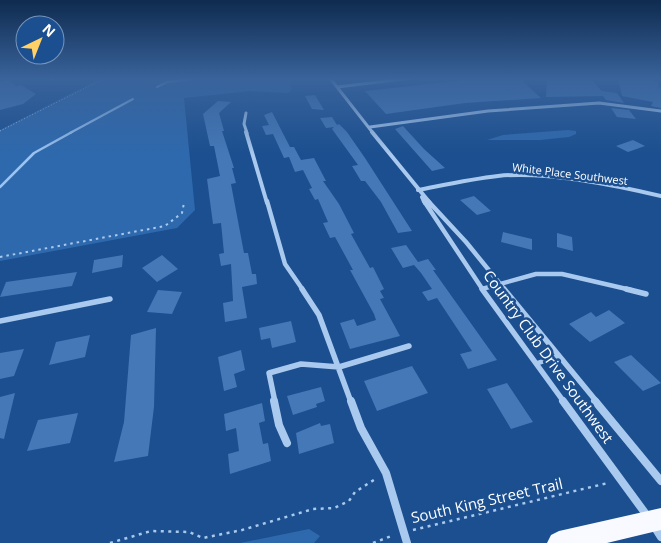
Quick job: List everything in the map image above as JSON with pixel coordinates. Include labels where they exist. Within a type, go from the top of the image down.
[{"type":"highway","points":[[559,543],[658,526]]},
{"type":"street","name":"Country Club Drive Southwest","points":[[351,103],[418,190],[466,242],[661,482]]},
{"type":"street","points":[[370,128],[472,113],[598,104],[661,111]]},
{"type":"street","points":[[246,113],[244,124],[285,264],[319,315],[361,428],[386,473],[405,531],[407,543]]},
{"type":"street","name":"White Place Southwest","points":[[418,190],[498,176],[525,175],[618,186],[661,196]]},
{"type":"street","name":"Country Club Drive Southwest","points":[[418,190],[434,219],[482,289],[658,526]]},
{"type":"street","points":[[482,289],[536,274],[562,274],[646,294]]},
{"type":"street","points":[[0,321],[110,299]]},
{"type":"street","points":[[287,443],[279,424],[269,372],[301,364],[339,367],[408,346]]},
{"type":"lane","points":[[538,363],[559,356]]},
{"type":"path","points":[[0,131],[55,103]]},
{"type":"path","points":[[0,257],[165,226],[182,213],[184,203]]},
{"type":"path","points":[[110,543],[151,531],[189,532],[203,538],[276,521],[313,509],[334,508],[349,501],[355,492],[386,473]]},
{"type":"path","name":"South King Street Trail","points":[[372,543],[405,531],[608,483]]},
{"type":"shaded area","points":[[52,103],[185,103],[195,210],[177,228],[0,261],[0,130]]},
{"type":"shaded area","points":[[576,131],[576,134],[569,137],[540,140],[487,140],[503,135]]},
{"type":"shaded area","points":[[309,529],[320,536],[314,543],[240,543]]},
{"type":"building","points":[[0,103],[24,103],[23,104],[0,110]]},
{"type":"building","points":[[215,103],[230,103],[219,113],[224,131],[222,131],[234,168],[232,168],[236,183],[231,184],[244,253],[248,253],[252,274],[256,274],[257,284],[242,287],[247,318],[225,322],[223,303],[233,301],[231,264],[221,266],[219,254],[224,253],[221,223],[213,224],[207,179],[220,176],[214,146],[210,146],[203,114]]},
{"type":"building","points":[[309,103],[320,103],[324,110],[312,109]]},
{"type":"building","points":[[376,103],[463,103],[386,114]]},
{"type":"building","points":[[652,103],[661,103],[661,108],[651,106]]},
{"type":"building","points":[[611,108],[629,110],[636,119],[617,117]]},
{"type":"building","points":[[272,112],[290,147],[294,147],[301,160],[314,158],[326,181],[323,181],[339,204],[354,233],[351,234],[370,268],[373,267],[384,289],[380,291],[384,298],[380,299],[400,336],[350,349],[340,323],[354,319],[357,326],[376,320],[350,270],[353,270],[335,237],[330,238],[323,223],[328,222],[318,199],[315,200],[309,189],[312,188],[303,170],[295,172],[289,157],[284,158],[273,134],[266,135],[262,126],[269,125],[264,115]]},
{"type":"building","points":[[332,117],[337,125],[339,124],[347,132],[412,231],[398,233],[381,202],[365,181],[361,181],[352,166],[358,165],[332,129],[334,127],[326,128],[320,118]]},
{"type":"building","points":[[403,126],[445,168],[432,171],[395,129]]},
{"type":"building","points":[[633,140],[645,146],[628,152],[616,146]]},
{"type":"building","points":[[474,196],[491,211],[477,215],[460,200]]},
{"type":"building","points":[[503,232],[532,239],[532,250],[501,242]]},
{"type":"building","points":[[557,233],[572,237],[573,251],[557,247]]},
{"type":"building","points":[[406,245],[418,262],[428,259],[436,270],[433,270],[497,360],[468,369],[460,354],[472,351],[437,298],[428,301],[422,292],[432,289],[421,273],[414,265],[403,268],[391,248]]},
{"type":"building","points":[[123,255],[122,267],[92,273],[94,260]]},
{"type":"building","points":[[162,255],[178,269],[157,282],[142,268]]},
{"type":"building","points":[[77,272],[72,286],[0,297],[6,282]]},
{"type":"building","points":[[158,290],[182,292],[172,314],[147,312]]},
{"type":"building","points":[[609,310],[625,323],[590,342],[569,324],[591,312],[596,317]]},
{"type":"building","points":[[291,321],[296,342],[272,348],[270,338],[261,340],[259,328]]},
{"type":"building","points":[[156,328],[154,407],[148,456],[114,462],[124,422],[131,335]]},
{"type":"building","points":[[90,335],[85,357],[49,365],[56,342]]},
{"type":"building","points":[[24,349],[14,376],[0,379],[0,353]]},
{"type":"building","points":[[241,350],[245,370],[234,374],[237,387],[224,391],[218,357]]},
{"type":"building","points":[[631,355],[661,383],[643,391],[614,362]]},
{"type":"building","points":[[412,366],[428,393],[377,411],[364,381]]},
{"type":"building","points":[[507,383],[533,422],[511,429],[487,389]]},
{"type":"building","points":[[321,387],[325,401],[316,404],[317,407],[293,415],[287,396]]},
{"type":"building","points":[[15,393],[4,439],[0,438],[0,397]]},
{"type":"building","points":[[262,403],[265,421],[259,423],[263,444],[268,443],[271,461],[230,474],[228,454],[239,451],[236,428],[226,431],[224,414]]},
{"type":"building","points":[[78,413],[70,443],[27,451],[38,420]]},
{"type":"building","points":[[320,423],[321,426],[330,424],[334,443],[299,454],[296,433]]},
{"type":"waterway","points":[[70,133],[125,103]]},
{"type":"waterway","points":[[0,187],[34,153],[72,132]]}]
